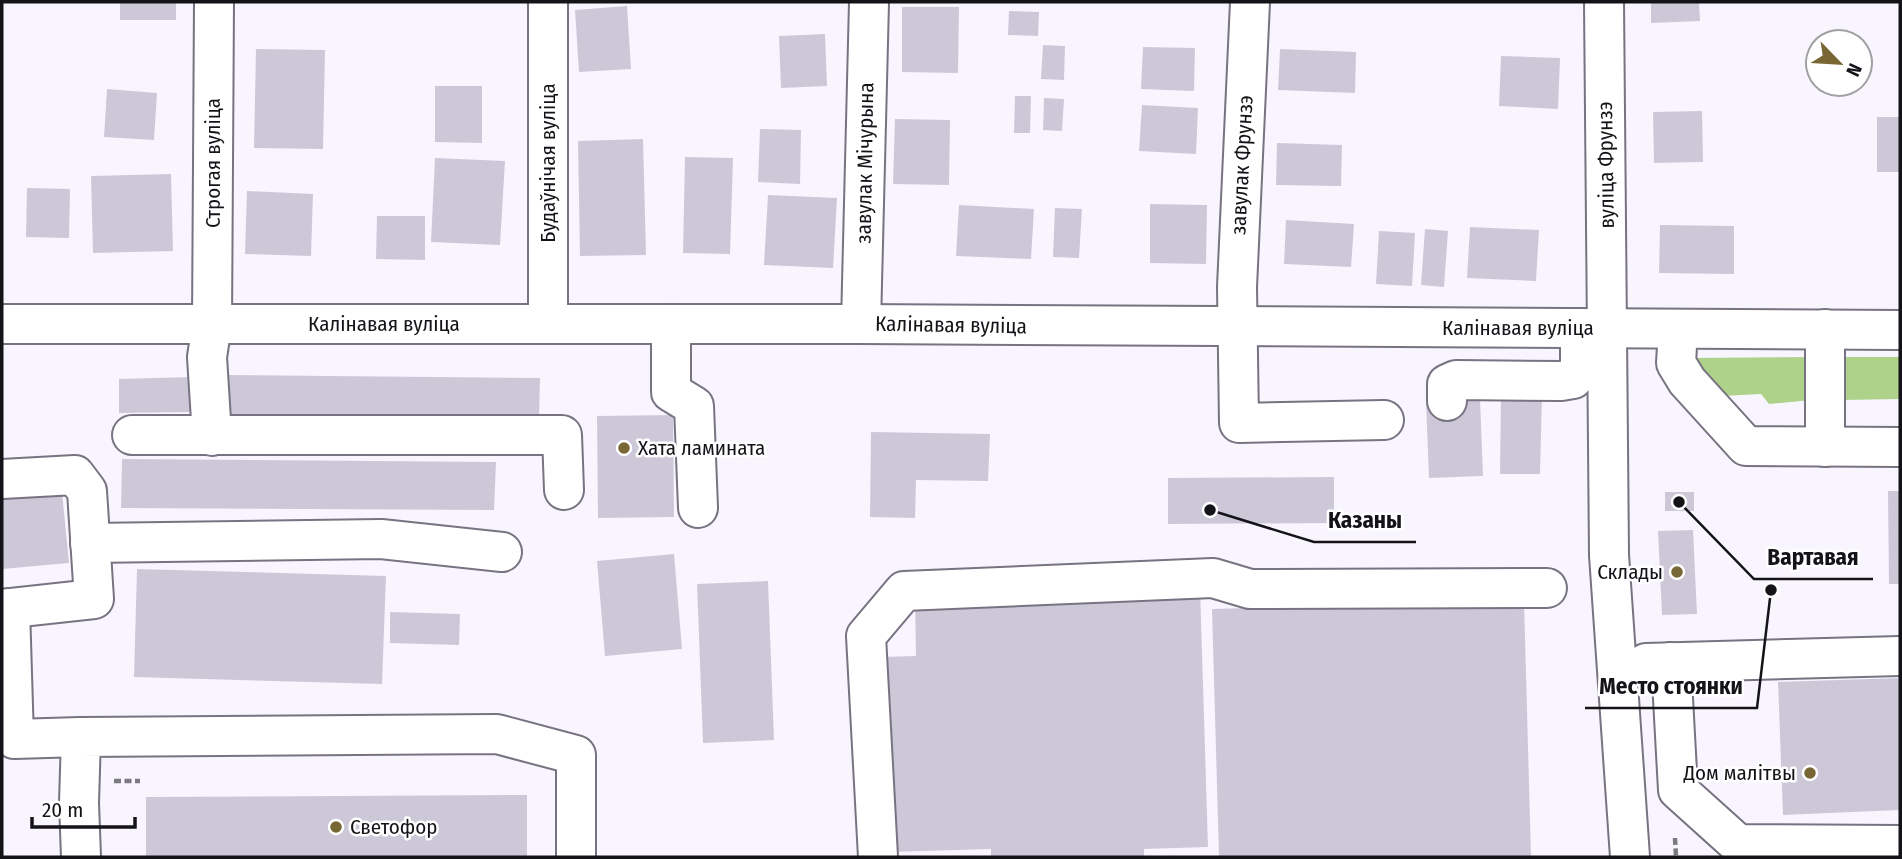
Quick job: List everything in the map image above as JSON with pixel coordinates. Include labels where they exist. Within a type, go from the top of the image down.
[{"type":"street","name":"Строгая вуліца","points":[[212,436],[207,357],[212,324],[214,2]]},
{"type":"street","name":"Будаўнічая вуліца","points":[[548,2],[548,324]]},
{"type":"street","name":"завулак Мічурына","points":[[861,324],[869,2]]},
{"type":"street","name":"завулак Фрунзэ","points":[[1250,2],[1237,287],[1239,423],[1384,420]]},
{"type":"street","name":"вуліца Фрунзэ","points":[[1594,328],[1604,2]]},
{"type":"street","name":"Калінавая вуліца","points":[[2,324],[861,324],[1900,330]]},
{"type":"street","points":[[671,324],[671,393],[694,406],[698,508]]},
{"type":"street","points":[[1447,401],[1447,384],[1456,380],[1523,388],[1573,379],[1580,370],[1594,328]]},
{"type":"street","points":[[1594,328],[1630,857]]},
{"type":"street","points":[[1678,329],[1676,363],[1687,381],[1746,446],[1900,447]]},
{"type":"street","points":[[1825,329],[1825,447]]},
{"type":"street","points":[[132,435],[562,435],[564,490]]},
{"type":"street","points":[[2,479],[75,475],[87,491],[94,599],[6,609],[14,738],[497,734],[576,755],[576,857]]},
{"type":"street","points":[[90,543],[381,539],[502,552]]},
{"type":"street","points":[[878,857],[866,636],[904,592],[1213,578],[1250,589],[1547,588]]},
{"type":"street","points":[[1616,664],[1900,656]]},
{"type":"street","points":[[1671,662],[1678,790],[1738,844],[1900,845]]},
{"type":"street","points":[[81,737],[81,857]]},
{"type":"path","points":[[110,781],[140,781]]},
{"type":"green space","points":[[1816,357],[1811,400],[1769,404],[1761,394],[1722,396],[1689,358]]},
{"type":"green space","points":[[1833,357],[1900,357],[1900,399],[1841,400]]},
{"type":"building","points":[[120,2],[176,2],[176,20],[120,20]]},
{"type":"building","points":[[1651,2],[1699,2],[1700,21],[1651,23]]},
{"type":"building","points":[[627,6],[631,69],[579,72],[575,10]]},
{"type":"building","points":[[902,7],[959,7],[958,73],[902,72]]},
{"type":"building","points":[[1009,11],[1039,12],[1038,36],[1008,35]]},
{"type":"building","points":[[825,34],[827,86],[781,88],[779,36]]},
{"type":"building","points":[[1043,45],[1065,46],[1064,80],[1041,79]]},
{"type":"building","points":[[1143,47],[1195,48],[1194,91],[1141,89]]},
{"type":"building","points":[[256,49],[325,50],[323,149],[254,148]]},
{"type":"building","points":[[1280,49],[1356,52],[1355,93],[1278,90]]},
{"type":"building","points":[[1501,56],[1560,58],[1558,109],[1499,106]]},
{"type":"building","points":[[435,86],[482,86],[482,143],[435,142]]},
{"type":"building","points":[[107,89],[157,93],[154,140],[104,137]]},
{"type":"building","points":[[1015,96],[1031,96],[1030,133],[1014,133]]},
{"type":"building","points":[[1044,98],[1064,99],[1062,131],[1043,130]]},
{"type":"building","points":[[1142,105],[1198,108],[1196,154],[1139,151]]},
{"type":"building","points":[[1702,111],[1703,162],[1654,163],[1653,112]]},
{"type":"building","points":[[1877,117],[1900,117],[1900,172],[1877,172]]},
{"type":"building","points":[[895,119],[950,120],[949,185],[893,184]]},
{"type":"building","points":[[760,129],[801,130],[800,184],[758,182]]},
{"type":"building","points":[[643,139],[646,255],[580,256],[578,141]]},
{"type":"building","points":[[1277,143],[1342,145],[1341,186],[1276,185]]},
{"type":"building","points":[[685,157],[733,158],[730,254],[683,253]]},
{"type":"building","points":[[435,158],[505,161],[500,245],[431,242]]},
{"type":"building","points":[[171,174],[173,251],[93,253],[91,176]]},
{"type":"building","points":[[27,188],[70,189],[69,238],[26,237]]},
{"type":"building","points":[[247,191],[313,194],[311,256],[245,254]]},
{"type":"building","points":[[768,195],[837,198],[833,268],[764,265]]},
{"type":"building","points":[[1150,204],[1207,205],[1206,264],[1150,263]]},
{"type":"building","points":[[959,205],[1034,209],[1031,259],[956,256]]},
{"type":"building","points":[[1055,208],[1082,209],[1079,258],[1053,257]]},
{"type":"building","points":[[377,216],[425,216],[425,260],[376,259]]},
{"type":"building","points":[[1286,220],[1354,224],[1351,267],[1284,264]]},
{"type":"building","points":[[1660,225],[1734,226],[1734,274],[1659,273]]},
{"type":"building","points":[[1470,227],[1539,230],[1536,281],[1467,278]]},
{"type":"building","points":[[1425,229],[1448,231],[1444,287],[1421,285]]},
{"type":"building","points":[[1379,231],[1415,233],[1412,286],[1376,284]]},
{"type":"building","points":[[228,375],[540,378],[539,418],[228,415]]},
{"type":"building","points":[[192,377],[193,412],[119,413],[119,379]]},
{"type":"building","points":[[1501,395],[1542,395],[1540,474],[1500,474]]},
{"type":"building","points":[[1480,399],[1483,476],[1429,478],[1426,402]]},
{"type":"building","points":[[673,415],[674,517],[598,518],[597,416]]},
{"type":"building","points":[[871,432],[990,434],[988,481],[916,480],[915,518],[870,517]]},
{"type":"building","points":[[122,459],[496,462],[494,510],[121,508]]},
{"type":"building","points":[[1334,477],[1334,523],[1168,524],[1168,478]]},
{"type":"building","points":[[1888,491],[1900,491],[1900,584],[1889,584]]},
{"type":"building","points":[[62,492],[69,563],[2,569],[2,498]]},
{"type":"building","points":[[1665,492],[1694,492],[1694,511],[1665,511]]},
{"type":"building","name":"Склады","points":[[1693,530],[1697,614],[1662,615],[1658,531]]},
{"type":"building","points":[[674,554],[682,649],[605,656],[597,561]]},
{"type":"building","points":[[137,569],[386,576],[382,684],[134,677]]},
{"type":"building","points":[[768,581],[774,740],[703,743],[697,584]]},
{"type":"building","points":[[1200,587],[1208,847],[1144,849],[1144,857],[991,857],[991,849],[887,852],[882,657],[916,656],[915,596]]},
{"type":"building","points":[[1524,600],[1531,857],[1219,857],[1212,609]]},
{"type":"building","points":[[390,612],[460,614],[459,645],[390,643]]},
{"type":"building","points":[[1900,678],[1900,810],[1783,815],[1778,682]]},
{"type":"building","name":"Светофор","points":[[527,795],[527,857],[146,857],[146,797]]},
{"type":"place","name":"Хата ламината","points":[[624,448]]},
{"type":"place","name":"Вартавая","points":[[1679,502]]},
{"type":"place","name":"Казаны","points":[[1210,510]]},
{"type":"place","name":"Склады","points":[[1677,572]]},
{"type":"place","name":"Место стоянки","points":[[1771,590]]},
{"type":"place","name":"Дом малітвы","points":[[1810,773]]},
{"type":"place","name":"Светофор","points":[[336,827]]}]
